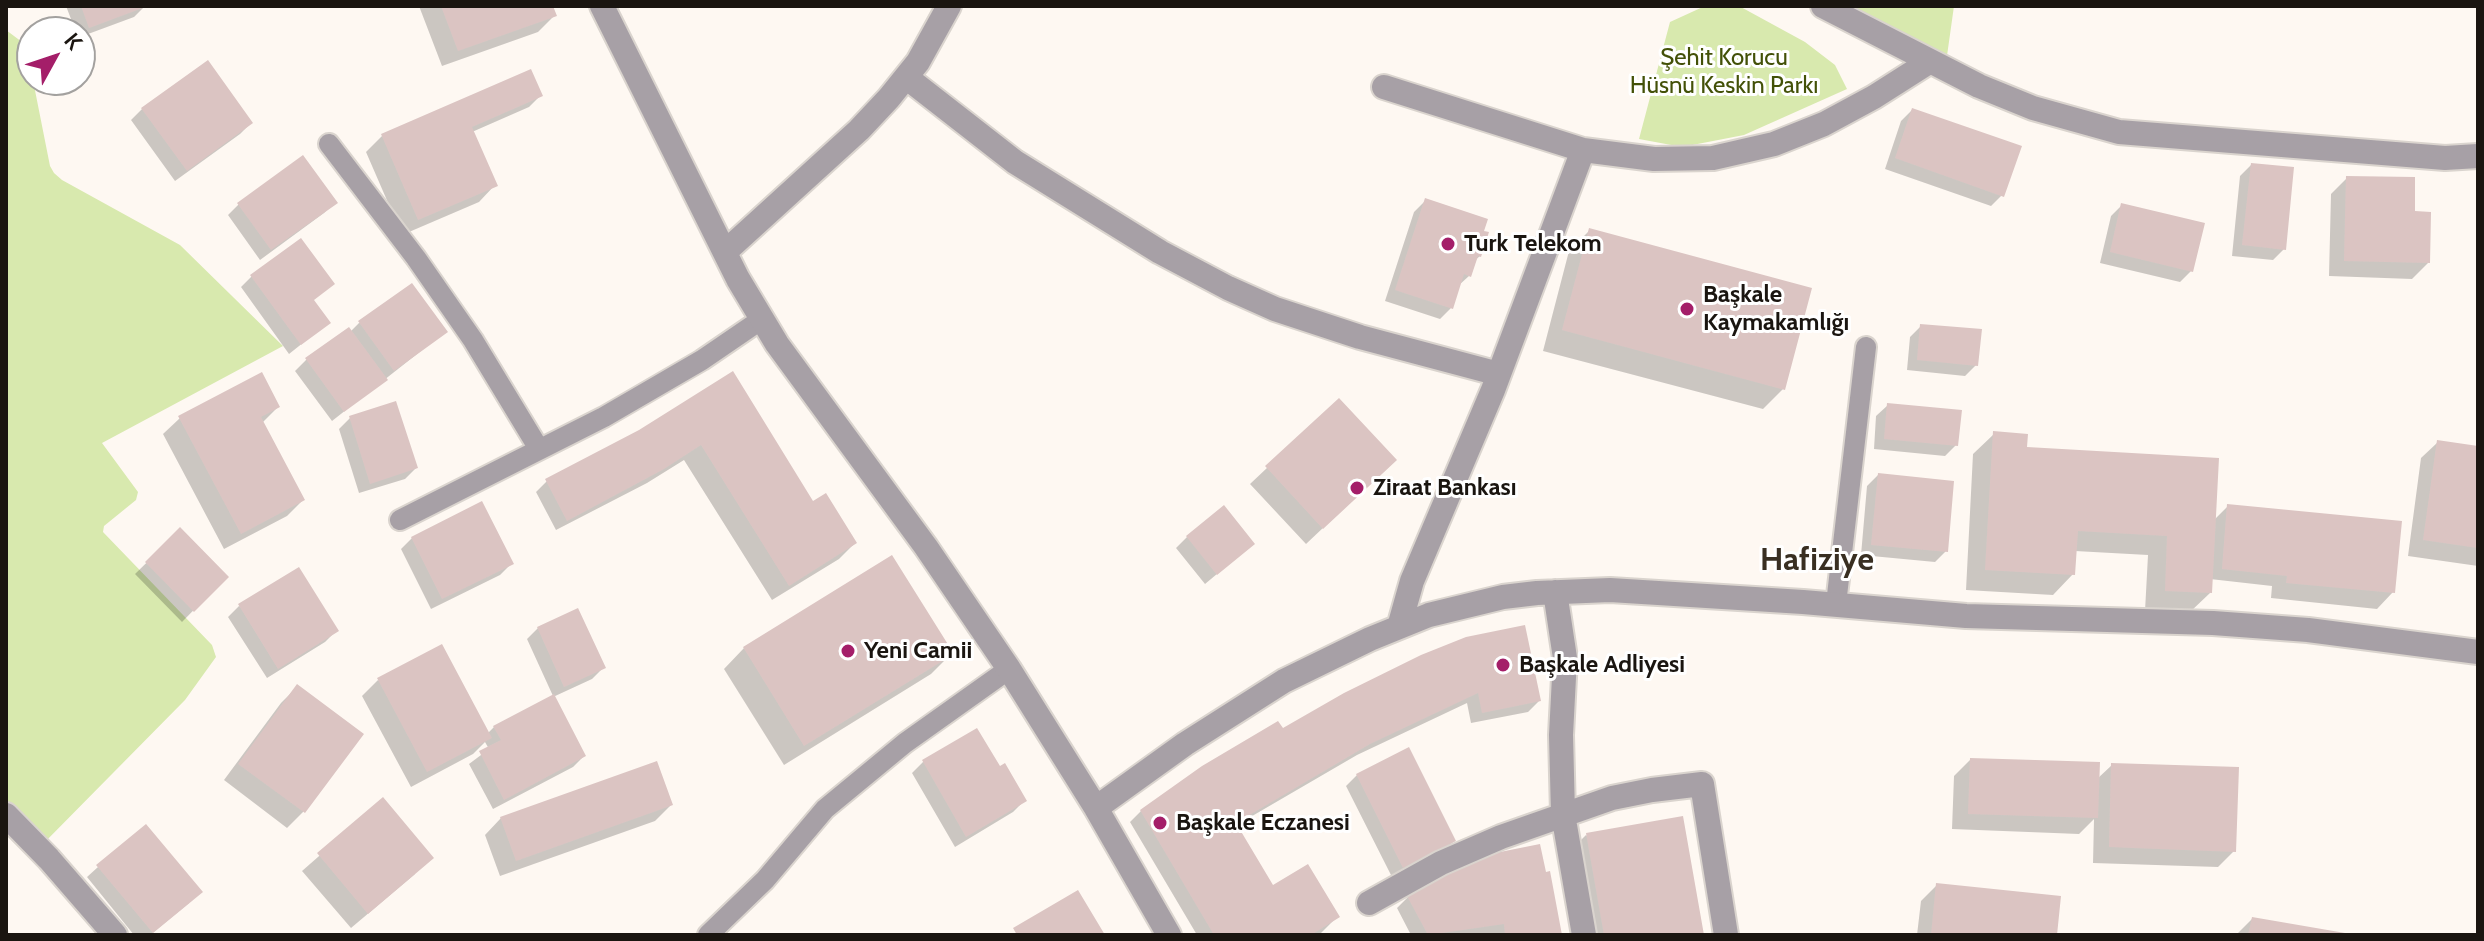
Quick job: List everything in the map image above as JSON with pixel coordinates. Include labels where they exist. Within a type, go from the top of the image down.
[{"type":"street","points":[[602,6],[725,252],[762,319],[812,394],[926,547],[1009,669],[1096,808],[1169,935]]},
{"type":"street","points":[[725,252],[859,130],[906,77],[935,34],[949,6]]},
{"type":"street","points":[[1823,6],[1979,86],[2033,108],[2119,132],[2417,157],[2478,156]]},
{"type":"street","points":[[1384,87],[1583,150],[1654,159],[1713,158],[1774,144],[1824,124],[1929,62]]},
{"type":"street","points":[[906,77],[1015,162],[1160,252],[1228,288],[1275,309],[1360,337],[1499,374]]},
{"type":"street","points":[[1399,627],[1412,581],[1499,374],[1583,150]]},
{"type":"street","points":[[1096,808],[1185,744],[1284,681],[1429,615],[1503,597],[1610,590],[1836,604],[1966,616],[2213,623],[2308,630],[2478,652]]},
{"type":"street","points":[[1555,592],[1565,658],[1561,735],[1563,814],[1584,935]]},
{"type":"street","points":[[1369,903],[1441,863],[1563,814],[1612,798],[1702,784],[1726,935]]},
{"type":"street","points":[[6,815],[115,935]]},
{"type":"lane","points":[[329,144],[457,316],[539,449]]},
{"type":"lane","points":[[400,520],[660,386],[762,319]]},
{"type":"lane","points":[[1836,604],[1866,347]]},
{"type":"lane","points":[[708,935],[765,880],[825,809],[905,743],[1009,669]]},
{"type":"green space","name":"Şehit Korucu Hüsnü Keskin Parkı","points":[[1705,6],[1739,6],[1805,42],[1835,65],[1847,89],[1744,135],[1682,147],[1639,139],[1670,22]]},
{"type":"green space","points":[[1823,6],[1954,6],[1945,70]]},
{"type":"green space","points":[[6,30],[16,38],[16,96],[36,96],[54,173],[180,245],[283,346],[102,443],[138,492],[136,500],[104,526],[103,532],[212,645],[216,657],[185,700],[39,848],[6,815]]},
{"type":"building","points":[[81,6],[148,6],[96,25],[96,16],[85,16]]},
{"type":"building","points":[[441,6],[553,6],[557,16],[458,51]]},
{"type":"building","points":[[208,60],[253,123],[187,171],[141,108]]},
{"type":"building","points":[[531,69],[543,96],[472,127],[498,186],[418,220],[381,134]]},
{"type":"building","points":[[1912,108],[2022,146],[2004,197],[1895,158]]},
{"type":"building","points":[[303,155],[338,203],[271,250],[237,203]]},
{"type":"building","points":[[2251,163],[2294,167],[2286,250],[2242,245]]},
{"type":"building","points":[[2346,176],[2415,177],[2415,211],[2431,212],[2430,263],[2344,261]]},
{"type":"building","name":"Turk Telekom","points":[[1425,198],[1488,219],[1484,231],[1489,232],[1481,257],[1478,256],[1471,277],[1464,274],[1453,309],[1395,290]]},
{"type":"building","points":[[2121,203],[2205,223],[2193,272],[2110,252]]},
{"type":"building","name":"Başkale Kaymakamlığı","points":[[1589,228],[1812,288],[1785,390],[1562,330]]},
{"type":"building","points":[[301,238],[335,284],[314,300],[331,323],[301,345],[250,275]]},
{"type":"building","points":[[412,283],[448,332],[394,371],[358,321]]},
{"type":"building","points":[[1920,324],[1982,329],[1978,366],[1917,360]]},
{"type":"building","points":[[349,327],[388,380],[344,412],[305,358]]},
{"type":"building","points":[[733,371],[813,501],[826,493],[857,543],[789,586],[701,445],[664,469],[567,521],[545,479],[639,430]]},
{"type":"building","points":[[262,372],[280,407],[261,417],[305,500],[241,534],[178,416]]},
{"type":"building","points":[[1339,398],[1397,460],[1323,529],[1265,466]]},
{"type":"building","points":[[396,401],[418,468],[370,484],[349,416]]},
{"type":"building","points":[[1887,403],[1962,410],[1958,446],[1884,439]]},
{"type":"building","points":[[1993,431],[2028,434],[2027,447],[2219,458],[2212,593],[2165,591],[2167,536],[2078,531],[2075,575],[1985,570]]},
{"type":"building","points":[[2437,440],[2478,446],[2478,548],[2423,540]]},
{"type":"building","points":[[1878,473],[1954,481],[1948,552],[1871,545]]},
{"type":"building","points":[[482,501],[514,564],[442,599],[411,537]]},
{"type":"building","points":[[2227,504],[2402,521],[2395,593],[2286,583],[2287,576],[2222,569]]},
{"type":"building","points":[[1224,505],[1255,544],[1217,575],[1186,536]]},
{"type":"building","points":[[180,527],[229,577],[194,612],[145,562]]},
{"type":"building","name":"Yeni Camii","points":[[892,555],[954,654],[804,746],[743,647]]},
{"type":"building","points":[[299,567],[339,631],[278,669],[238,604]]},
{"type":"building","points":[[578,608],[606,668],[564,687],[537,627]]},
{"type":"building","points":[[1525,625],[1541,701],[1482,713],[1478,693],[1370,744],[1236,823],[1273,885],[1308,864],[1340,917],[1311,935],[1214,935],[1140,810],[1202,766],[1278,721],[1283,728],[1344,693],[1421,655],[1466,637]]},
{"type":"building","points":[[442,644],[492,738],[427,772],[377,678]]},
{"type":"building","points":[[297,684],[364,734],[305,813],[238,764]]},
{"type":"building","points":[[554,694],[586,756],[504,800],[479,751],[501,740],[493,726]]},
{"type":"building","points":[[977,728],[1000,766],[1005,763],[1027,801],[966,837],[922,760]]},
{"type":"building","points":[[1409,747],[1456,841],[1403,868],[1356,774]]},
{"type":"building","points":[[1970,758],[2100,762],[2098,818],[1968,814]]},
{"type":"building","points":[[657,761],[673,805],[516,861],[500,817]]},
{"type":"building","points":[[2111,763],[2239,767],[2236,852],[2109,847]]},
{"type":"building","points":[[383,797],[434,858],[368,914],[317,853]]},
{"type":"building","points":[[1683,816],[1704,935],[1604,935],[1586,833]]},
{"type":"building","points":[[146,824],[203,892],[153,933],[96,865]]},
{"type":"building","points":[[1540,844],[1546,872],[1550,871],[1562,935],[1505,935],[1504,924],[1428,935],[1407,896],[1450,871],[1490,854]]},
{"type":"building","points":[[1936,883],[2061,896],[2057,935],[1931,935]]},
{"type":"building","points":[[1078,890],[1105,935],[1017,935],[1013,928]]},
{"type":"building","points":[[2252,917],[2345,933],[2248,935]]},
{"type":"place","name":"Turk Telekom","points":[[1448,244]]},
{"type":"place","name":"Başkale Kaymakamlığı","points":[[1687,309]]},
{"type":"place","name":"Ziraat Bankası","points":[[1357,488]]},
{"type":"place","name":"Yeni Camii","points":[[848,651]]},
{"type":"place","name":"Başkale Adliyesi","points":[[1503,665]]},
{"type":"place","name":"Başkale Eczanesi","points":[[1160,823]]},
{"type":"district","name":"Hafiziye","points":[[1817,561]]}]
